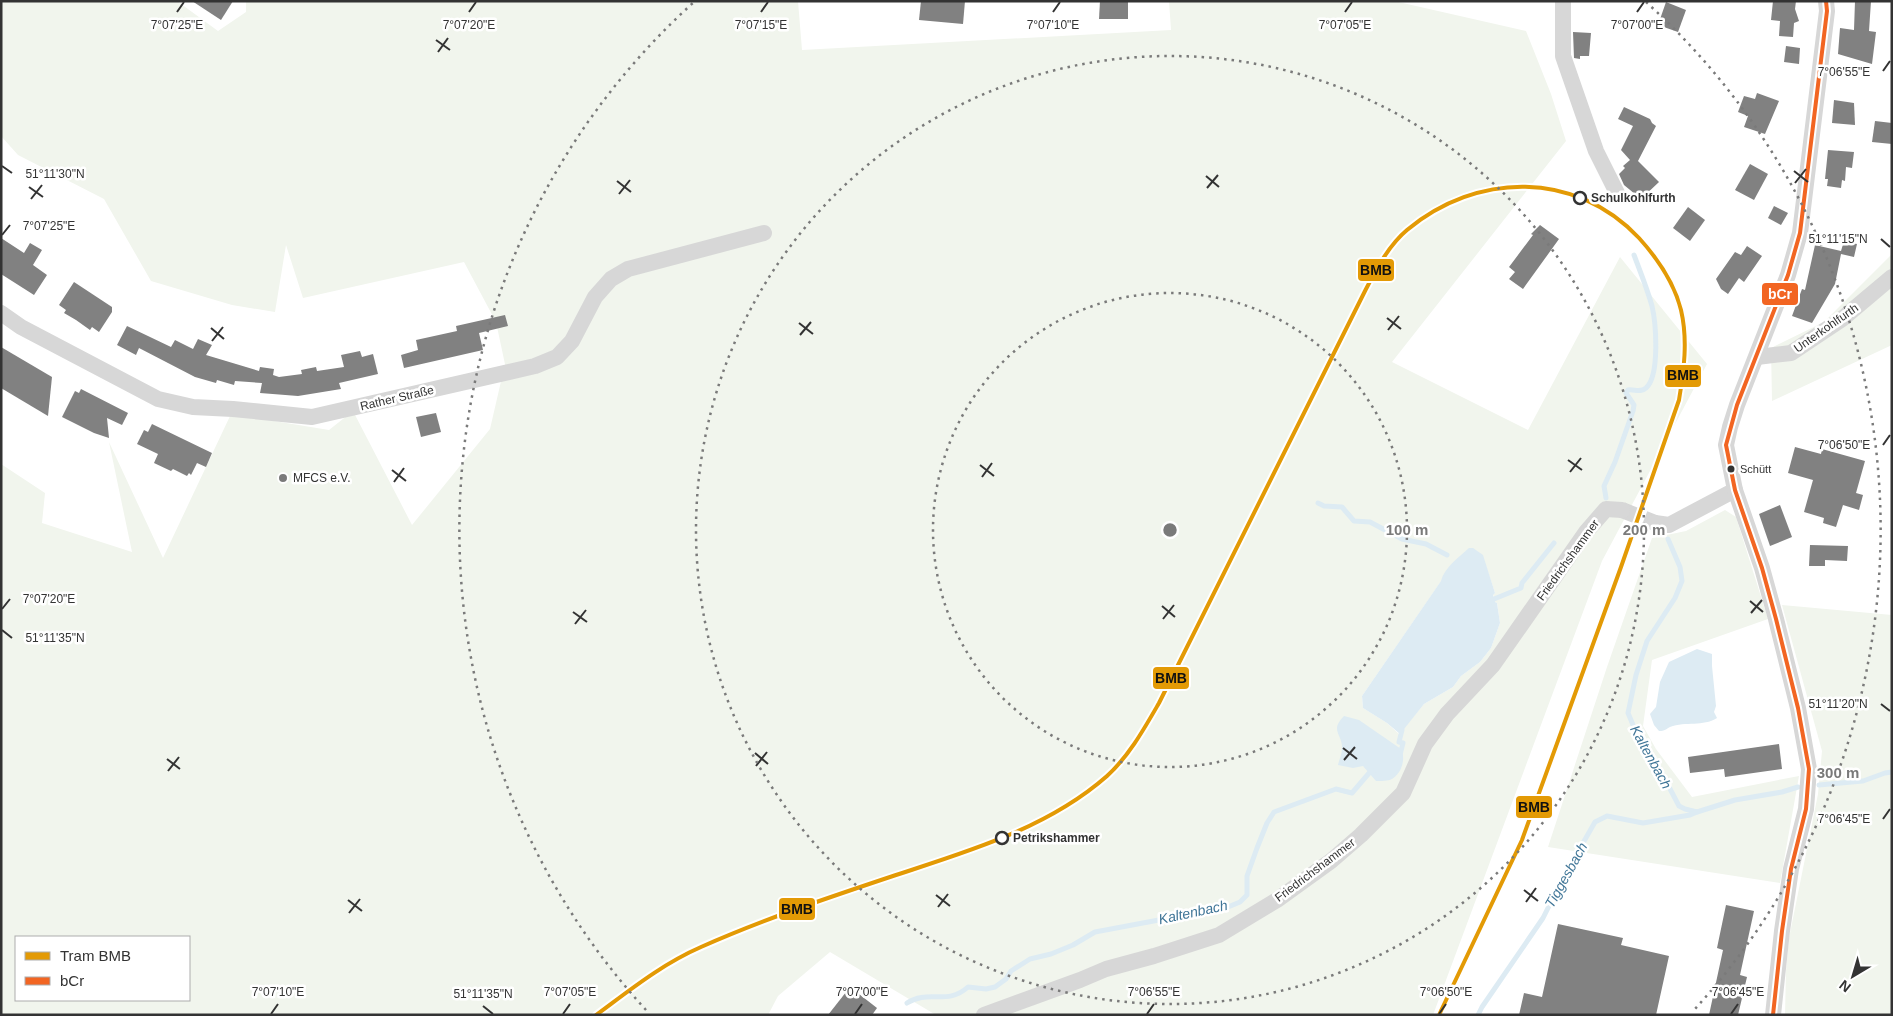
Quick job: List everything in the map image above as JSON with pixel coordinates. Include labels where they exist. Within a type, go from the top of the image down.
[{"type":"street","points":[[1563,1],[1563,56],[1596,151],[1617,193]]},
{"type":"street","points":[[1773,1015],[1782,931],[1791,870],[1806,809],[1809,769],[1798,708],[1762,568],[1735,490],[1726,445],[1737,405],[1788,275],[1800,233],[1827,11],[1826,1]]},
{"type":"street","name":"Rather Straße","points":[[1,313],[21,327],[158,399],[192,407],[312,417],[535,366],[557,357],[572,341],[595,297],[611,279],[628,270],[764,233]]},
{"type":"street","name":"Unterkohlfurth","points":[[1757,358],[1791,352],[1842,319],[1892,277]]},
{"type":"street","points":[[1655,523],[1669,525],[1735,490]]},
{"type":"street","name":"Friedrichshammer","points":[[984,1015],[1106,969],[1219,935],[1277,900],[1331,861],[1361,835],[1403,793],[1425,744],[1447,714],[1493,665],[1586,532],[1606,509],[1622,510]]},
{"type":"shaded area","points":[[1,1],[177,1],[218,31],[246,12],[246,1],[798,1],[802,50],[1171,30],[1169,1],[1394,1],[1526,31],[1551,94],[1566,141],[1392,362],[1528,430],[1620,257],[1707,364],[1602,561],[1433,1015],[936,1015],[830,952],[778,996],[768,1015],[1,1015],[1,464],[45,493],[42,523],[132,552],[109,442],[163,558],[231,414],[329,430],[353,411],[412,525],[490,429],[502,377],[506,369],[496,322],[464,262],[303,298],[286,245],[275,312],[232,305],[151,281],[104,199],[18,155],[1,136]],"holes":[[[1455,561],[1486,566],[1495,593],[1493,594],[1497,603],[1500,623],[1491,648],[1480,662],[1461,676],[1453,687],[1424,704],[1399,734],[1387,723],[1363,708],[1362,696]]]},
{"type":"shaded area","points":[[1892,254],[1892,345],[1772,401],[1771,348],[1824,322]]},
{"type":"shaded area","points":[[1725,510],[1736,517],[1768,619],[1652,660],[1643,726],[1656,749],[1692,797],[1799,776],[1780,883],[1548,847],[1652,538],[1686,531]]},
{"type":"shaded area","points":[[1469,548],[1473,548],[1483,555],[1495,593],[1493,595],[1497,603],[1500,623],[1491,648],[1480,662],[1461,676],[1453,687],[1424,704],[1400,734],[1387,723],[1363,708],[1362,696],[1441,581],[1445,572]]},
{"type":"shaded area","points":[[1782,605],[1892,615],[1892,1015],[1785,1015],[1789,938],[1818,794],[1822,751]]},
{"type":"shaded area","points":[[1697,649],[1712,654],[1716,706],[1714,712],[1717,718],[1712,721],[1676,725],[1659,731],[1654,725],[1650,714],[1656,707],[1660,682],[1669,662]]},
{"type":"shaded area","points":[[1344,716],[1359,720],[1401,749],[1402,765],[1392,779],[1376,781],[1363,766],[1353,768],[1338,765],[1342,753],[1342,744],[1337,729]]},
{"type":"building","points":[[192,1],[233,1],[221,20]]},
{"type":"building","points":[[921,1],[965,1],[963,24],[919,20]]},
{"type":"building","points":[[1100,1],[1128,1],[1128,19],[1099,19]]},
{"type":"building","points":[[1773,1],[1796,1],[1795,9],[1799,21],[1794,23],[1793,37],[1779,36],[1780,21],[1771,20]]},
{"type":"building","points":[[1855,1],[1871,1],[1869,31],[1876,32],[1872,64],[1838,54],[1840,28],[1854,30]]},
{"type":"building","points":[[1666,2],[1686,10],[1678,32],[1658,25]]},
{"type":"building","points":[[1573,32],[1591,33],[1589,56],[1580,56],[1580,59],[1574,58]]},
{"type":"building","points":[[1786,46],[1800,48],[1799,64],[1784,62]]},
{"type":"building","points":[[1757,93],[1779,101],[1765,134],[1744,127],[1748,116],[1738,112],[1744,96],[1755,99]]},
{"type":"building","points":[[1834,100],[1854,103],[1855,125],[1832,123]]},
{"type":"building","points":[[1624,107],[1650,119],[1656,126],[1638,161],[1659,182],[1641,199],[1624,185],[1619,174],[1625,168],[1623,166],[1630,160],[1621,150],[1633,126],[1618,119]]},
{"type":"building","points":[[1875,121],[1892,123],[1892,144],[1872,142]]},
{"type":"building","points":[[1828,150],[1854,152],[1852,168],[1846,167],[1845,181],[1842,180],[1841,188],[1827,186],[1828,179],[1825,179]]},
{"type":"building","points":[[1750,164],[1768,174],[1754,200],[1735,190]]},
{"type":"building","points":[[1774,206],[1788,213],[1781,225],[1768,218]]},
{"type":"building","points":[[1688,207],[1705,220],[1690,241],[1673,228]]},
{"type":"building","points":[[1540,225],[1559,239],[1523,289],[1509,279],[1515,272],[1509,267],[1533,235],[1531,234]]},
{"type":"building","points":[[1,238],[24,253],[30,243],[42,250],[33,265],[47,275],[34,295],[1,274]]},
{"type":"building","points":[[1844,241],[1857,244],[1854,257],[1841,254],[1835,284],[1812,323],[1792,316],[1802,289],[1805,290],[1815,245],[1841,251]]},
{"type":"building","points":[[1747,246],[1762,256],[1744,282],[1739,278],[1728,294],[1721,289],[1716,279],[1735,252],[1741,255]]},
{"type":"building","points":[[74,282],[112,307],[112,312],[99,332],[92,327],[90,330],[64,313],[66,310],[59,305]]},
{"type":"building","points":[[505,315],[508,326],[479,333],[483,350],[404,368],[401,355],[418,350],[416,340],[457,331],[456,326]]},
{"type":"building","points":[[127,326],[171,347],[175,340],[193,349],[198,339],[212,345],[206,355],[259,371],[260,367],[274,369],[273,375],[279,377],[302,374],[301,370],[316,367],[317,371],[344,367],[341,355],[360,351],[362,357],[373,354],[378,374],[339,383],[341,389],[298,396],[260,393],[262,383],[235,381],[234,385],[217,380],[216,383],[195,377],[139,348],[136,355],[117,345]]},
{"type":"building","points":[[1,347],[52,377],[48,416],[1,388]]},
{"type":"building","points":[[81,389],[128,413],[122,425],[107,418],[109,438],[94,433],[62,417],[75,391],[79,393]]},
{"type":"building","points":[[436,413],[441,432],[421,437],[416,417]]},
{"type":"building","points":[[152,424],[212,453],[206,467],[197,463],[191,475],[189,473],[187,476],[154,463],[158,454],[137,444],[144,430],[148,432]]},
{"type":"building","points":[[1795,447],[1821,454],[1822,449],[1865,461],[1856,493],[1863,495],[1859,510],[1843,505],[1836,527],[1823,523],[1824,518],[1804,512],[1813,480],[1788,473]]},
{"type":"building","points":[[1780,505],[1792,537],[1770,546],[1759,514]]},
{"type":"building","points":[[1810,545],[1848,546],[1847,561],[1825,560],[1825,566],[1809,566]]},
{"type":"building","points":[[1779,744],[1782,769],[1725,777],[1724,769],[1690,773],[1688,757]]},
{"type":"building","points":[[1726,905],[1754,911],[1740,975],[1747,977],[1738,1015],[1709,1015],[1723,950],[1717,948]]},
{"type":"building","points":[[1558,924],[1623,938],[1621,945],[1669,956],[1656,1015],[1519,1015],[1524,993],[1542,997]]},
{"type":"building","points":[[850,987],[877,1008],[872,1015],[828,1015]]},
{"type":"waterway","points":[[1606,498],[1604,486],[1615,462],[1633,411],[1634,405],[1626,393],[1628,390],[1640,391],[1646,388],[1650,382],[1655,361],[1656,336],[1652,306],[1634,255]]},
{"type":"waterway","points":[[1318,503],[1324,506],[1342,507],[1354,521],[1370,522],[1402,539],[1426,544],[1447,555]]},
{"type":"waterway","name":"Kaltenbach","points":[[1668,539],[1680,567],[1682,581],[1675,598],[1647,641],[1636,675],[1628,713],[1636,732],[1657,764],[1679,806],[1685,809],[1697,812],[1735,800],[1782,792],[1798,787]]},
{"type":"waterway","name":"Kaltenbach","points":[[1489,603],[1521,588],[1522,583],[1554,543]]},
{"type":"waterway","name":"Kaltenbach","points":[[1400,755],[1403,743],[1399,742],[1402,730]]},
{"type":"waterway","name":"Kaltenbach","points":[[907,1003],[922,997],[953,996],[968,987],[986,989],[995,987],[1006,979],[1011,971],[1030,959],[1051,954],[1073,945],[1095,932],[1228,907],[1240,902],[1247,895],[1247,876],[1267,823],[1274,812],[1336,789],[1352,793],[1370,772],[1374,771]]},
{"type":"waterway","name":"Kaltenbach","points":[[1819,785],[1863,781],[1892,772]]},
{"type":"waterway","name":"Tiggesbach","points":[[1478,1015],[1543,918],[1595,822],[1607,816],[1643,823],[1690,815],[1697,812]]},
{"type":"tunnel","points":[[1622,510],[1655,523]]},
{"type":"tram line","name":"BMB","points":[[596,1015],[660,969],[701,947],[797,909],[1007,836],[1059,810],[1107,776],[1129,751],[1159,703],[1366,289],[1389,250],[1407,230],[1434,211],[1464,197],[1494,189],[1525,187],[1556,190],[1586,200],[1614,216],[1639,238],[1653,254],[1670,280],[1681,310],[1685,344],[1679,400],[1522,840],[1439,1015]]},
{"type":"transit line","name":"bCr","points":[[1773,1015],[1791,869],[1806,809],[1809,769],[1798,708],[1776,619],[1762,568],[1735,490],[1726,445],[1737,405],[1788,275],[1800,233],[1827,11],[1826,1]]},
{"type":"place","name":"Schulkohlfurth","points":[[1580,198]]},
{"type":"place","name":"Schütt","points":[[1731,469]]},
{"type":"place","name":"MFCS e.V.","points":[[283,478]]},
{"type":"place","name":"Petrikshammer","points":[[1002,838]]}]
